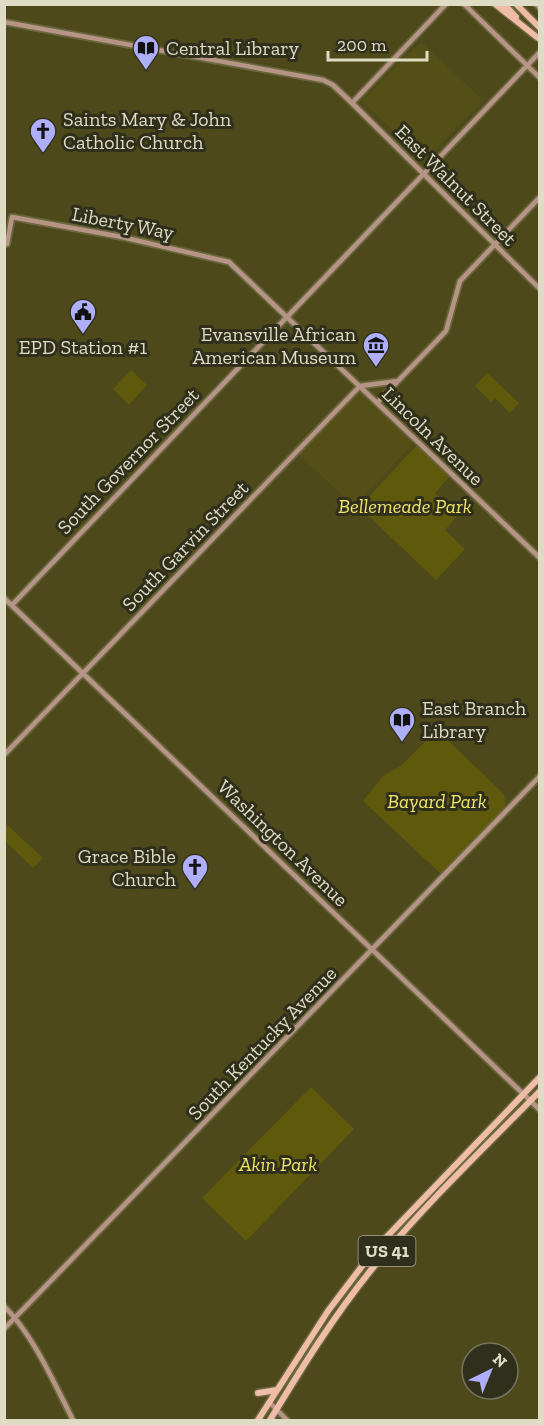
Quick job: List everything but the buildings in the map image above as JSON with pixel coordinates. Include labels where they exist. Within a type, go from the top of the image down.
[{"type":"highway","points":[[495,4],[539,39]]},
{"type":"highway","points":[[504,4],[539,39]]},
{"type":"highway","points":[[516,4],[540,28]]},
{"type":"highway","name":"US 41","points":[[258,1420],[354,1276],[398,1223],[540,1077]]},
{"type":"highway","name":"US 41","points":[[270,1420],[358,1286],[397,1239],[540,1091]]},
{"type":"highway","points":[[449,1170],[450,1177],[457,1176]]},
{"type":"highway","points":[[258,1393],[277,1390]]},
{"type":"street","points":[[352,103],[446,4]]},
{"type":"street","points":[[464,4],[540,78]]},
{"type":"street","points":[[536,4],[540,8]]},
{"type":"street","name":"East Walnut Street","points":[[4,22],[323,80],[333,85],[352,103],[540,289]]},
{"type":"street","name":"South Governor Street","points":[[12,605],[540,52]]},
{"type":"street","points":[[377,402],[446,331],[457,285],[540,197]]},
{"type":"street","name":"Liberty Way","points":[[6,243],[12,217],[227,261]]},
{"type":"street","name":"Lincoln Avenue","points":[[227,261],[540,558]]},
{"type":"street","points":[[360,386],[398,381]]},
{"type":"street","name":"South Garvin Street","points":[[4,755],[360,386]]},
{"type":"street","name":"Washington Avenue","points":[[4,598],[540,1110]]},
{"type":"street","name":"South Kentucky Avenue","points":[[4,1329],[540,776]]},
{"type":"street","points":[[4,1306],[16,1317],[73,1420]]},
{"type":"street","points":[[269,1402],[288,1420]]},
{"type":"shaded area","points":[[421,42],[483,100],[425,160],[362,101]]},
{"type":"shaded area","points":[[359,387],[415,442],[354,506],[297,453]]},
{"type":"green space","points":[[131,370],[147,385],[129,405],[113,389]]},
{"type":"green space","points":[[487,373],[519,403],[510,413],[495,398],[491,402],[475,386]]},
{"type":"green space","name":"Bellemeade Park","points":[[417,445],[450,476],[435,493],[458,515],[445,530],[465,549],[436,580],[359,507]]},
{"type":"green space","name":"Bayard Park","points":[[437,730],[504,794],[506,806],[441,874],[363,801],[384,775],[401,766]]},
{"type":"green space","points":[[4,822],[43,858],[33,868],[5,841]]},
{"type":"green space","name":"Akin Park","points":[[311,1087],[354,1129],[246,1241],[202,1198]]},
{"type":"place","name":"Central Library","points":[[146,71]]},
{"type":"place","name":"Saints Mary & John Catholic Church","points":[[43,154]]},
{"type":"place","name":"EPD Station #1","points":[[83,335]]},
{"type":"place","name":"Evansville African American Museum","points":[[376,368]]},
{"type":"place","name":"East Branch Library","points":[[402,743]]},
{"type":"place","name":"Grace Bible Church","points":[[195,890]]}]
